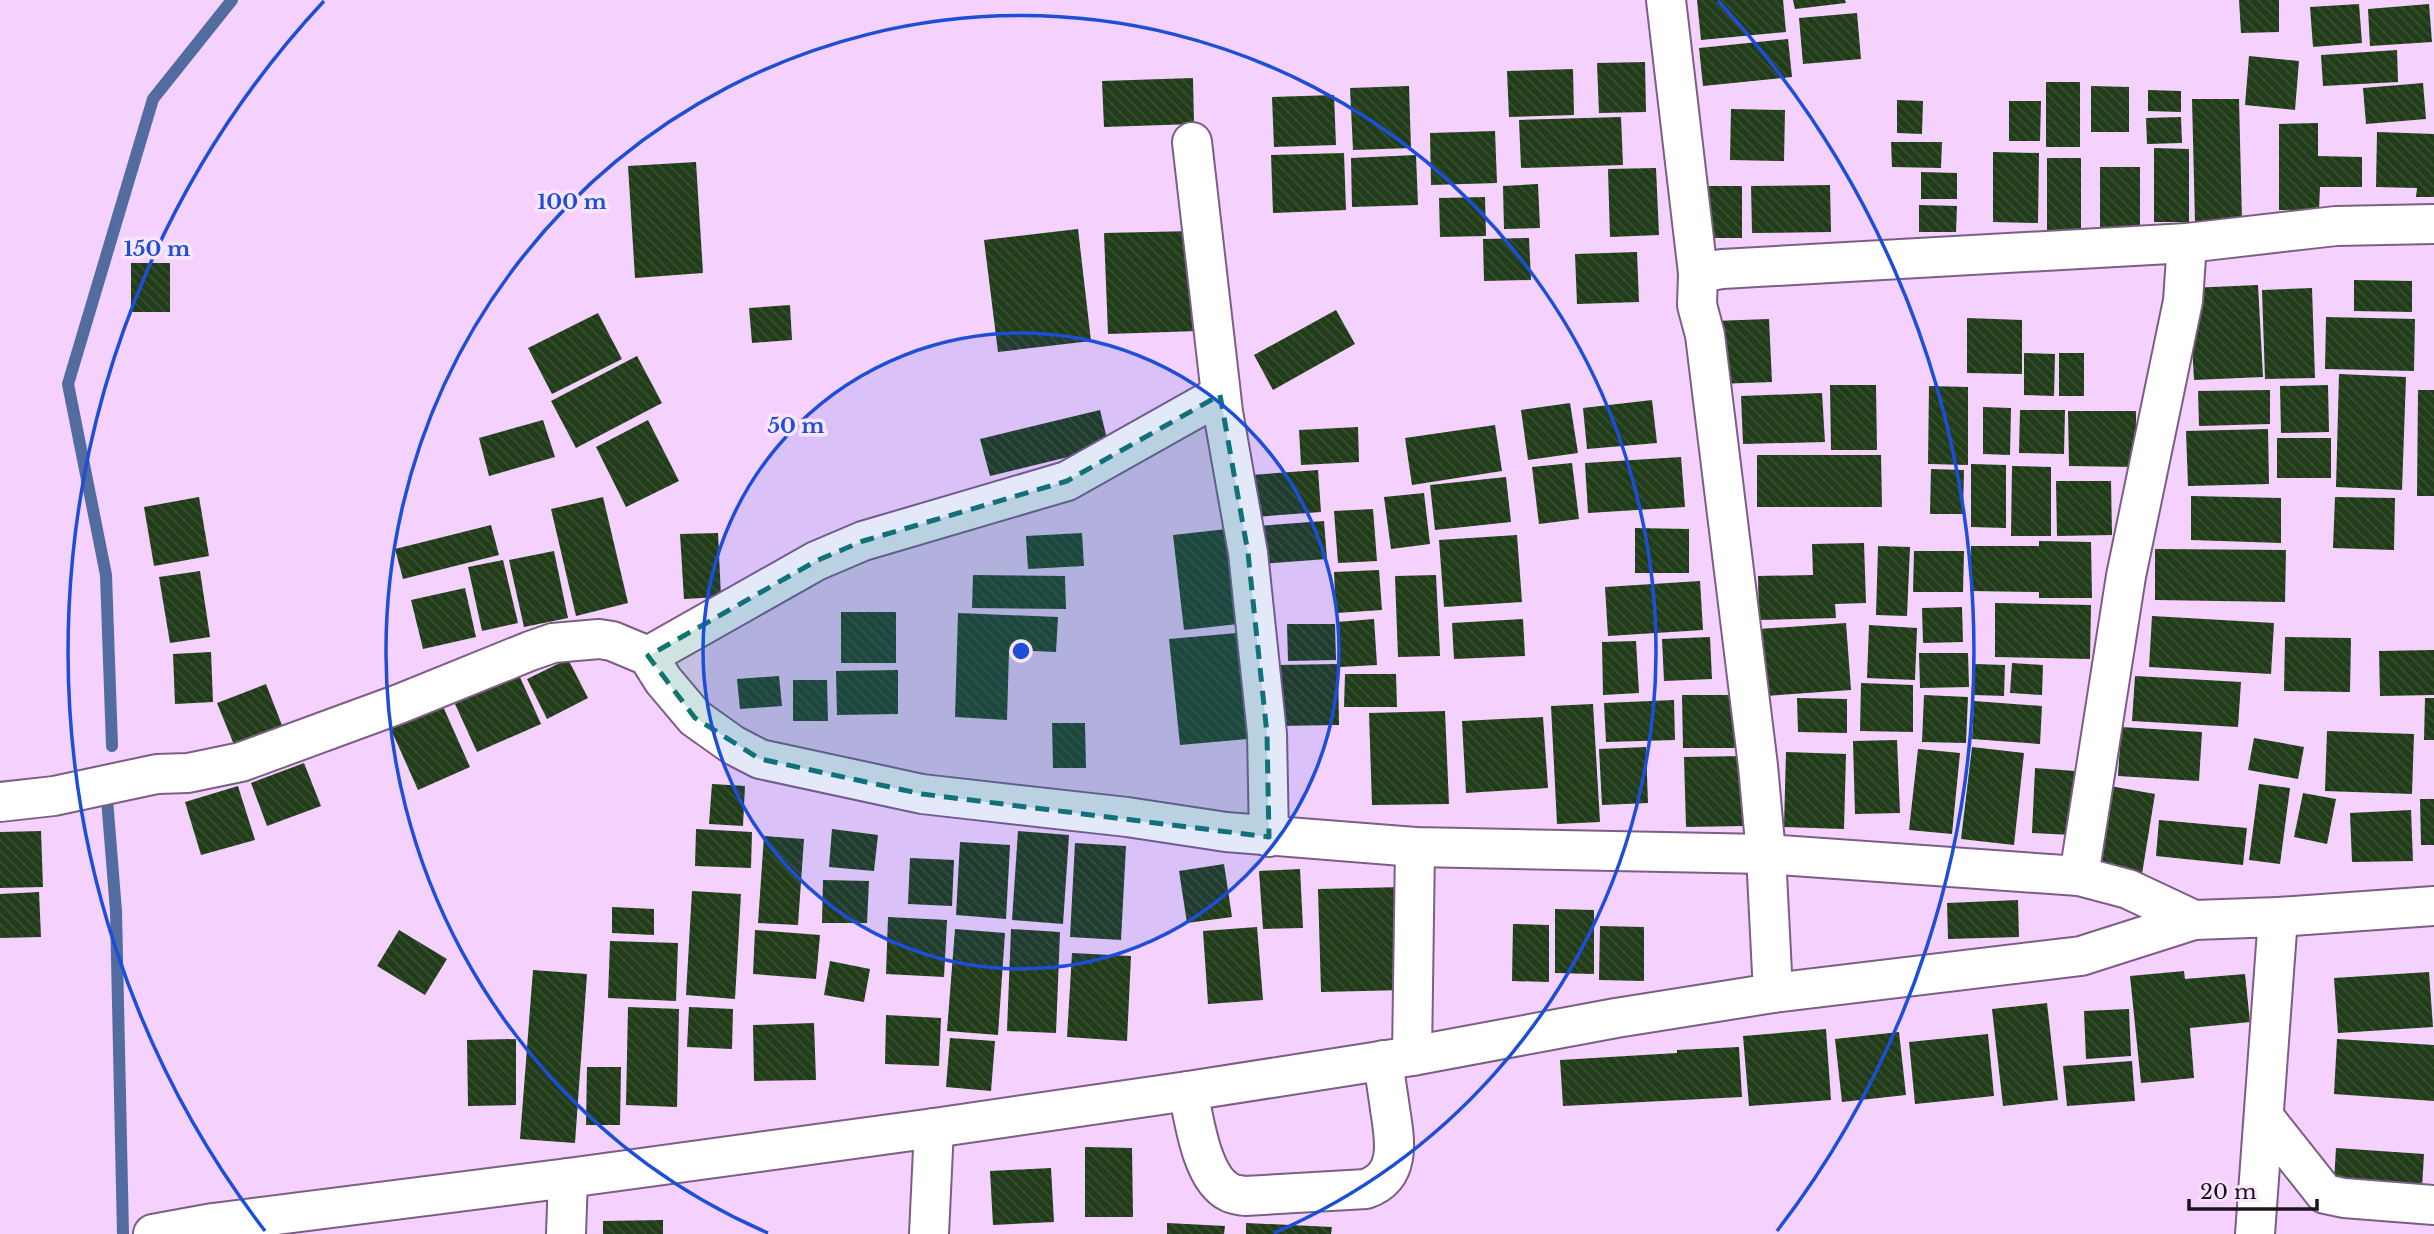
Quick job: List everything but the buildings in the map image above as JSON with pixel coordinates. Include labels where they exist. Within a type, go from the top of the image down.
[{"type":"street","points":[[1666,0],[1700,304],[1758,766],[1766,854],[1773,993]]},
{"type":"street","points":[[1192,142],[1221,404],[1248,553],[1267,734],[1269,837]]},
{"type":"street","points":[[1700,304],[1722,269],[2185,270],[2336,226],[2434,224]]},
{"type":"street","points":[[2079,876],[2126,576],[2185,270]]},
{"type":"street","points":[[656,668],[816,561],[863,541],[1067,481],[1221,404]]},
{"type":"street","points":[[0,802],[54,796],[157,774],[188,773],[242,762],[399,705],[553,643],[599,639],[612,641],[656,668],[695,718],[733,745],[760,759],[922,794],[1127,817],[1269,837],[1415,847],[1766,854],[2079,876],[2128,889],[2194,920]]},
{"type":"street","points":[[1188,1091],[1208,1168],[1228,1192],[1245,1196],[1366,1189],[1374,1186],[1389,1172],[1394,1160],[1398,1058],[1415,847]]},
{"type":"street","points":[[153,1234],[213,1223],[568,1178],[1188,1091],[1398,1058],[1616,1018],[1773,993],[2081,956],[2194,920],[2434,906]]},
{"type":"street","points":[[2256,1234],[2278,917]]},
{"type":"street","points":[[2264,1117],[2325,1194],[2434,1205]]},
{"type":"street","points":[[929,1234],[934,1128]]},
{"type":"street","points":[[566,1234],[568,1178]]},
{"type":"highlighted area","points":[[1220,395],[1248,553],[1267,734],[1269,837],[922,794],[760,759],[695,718],[648,656],[816,561],[863,541],[1067,481]]},
{"type":"waterway","points":[[112,746],[106,575],[68,384],[153,99],[232,0]]},
{"type":"waterway","points":[[107,799],[116,911],[123,1234]]}]
